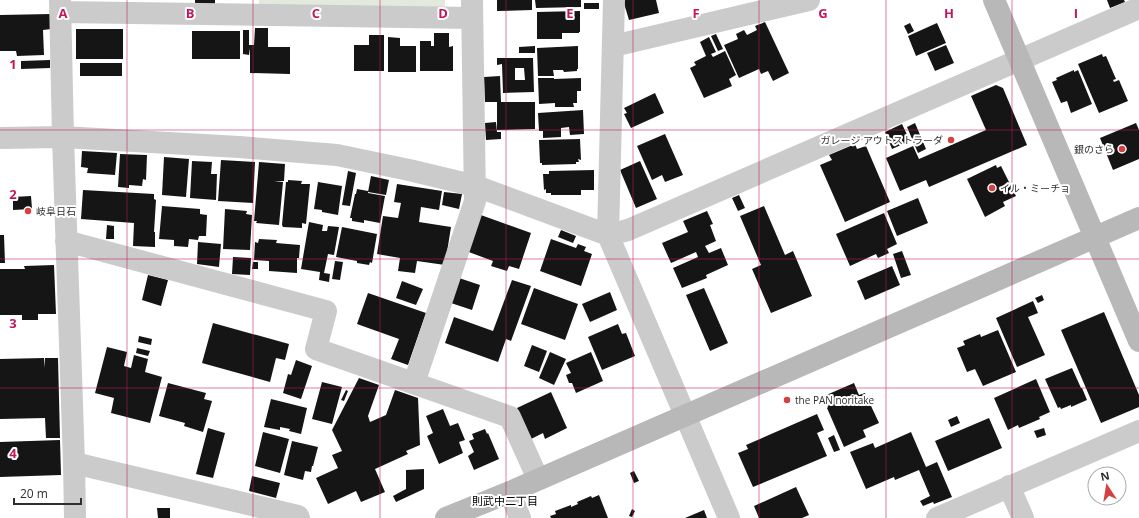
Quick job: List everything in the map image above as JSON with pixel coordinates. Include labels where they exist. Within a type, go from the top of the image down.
[{"type":"street","points":[[614,0],[608,236],[729,518]]},
{"type":"street","points":[[613,46],[809,0]]},
{"type":"street","points":[[994,0],[1139,341]]},
{"type":"street","points":[[75,518],[60,6],[472,9],[476,201],[414,383]]},
{"type":"street","points":[[0,138],[63,137],[239,147],[336,155],[476,186],[608,236],[628,230],[1139,8]]},
{"type":"street","points":[[446,518],[510,492],[1139,218]]},
{"type":"street","points":[[66,241],[326,311],[316,349],[510,417],[538,479]]},
{"type":"street","points":[[937,518],[1139,431]]},
{"type":"street","points":[[74,463],[298,516],[299,518]]},
{"type":"street","points":[[1009,486],[1023,518]]},
{"type":"street","points":[[510,492],[520,518]]},
{"type":"shaded area","points":[[259,0],[445,0],[445,9],[259,5]]},
{"type":"building","points":[[195,0],[215,0],[215,7],[195,6]]},
{"type":"building","points":[[497,0],[532,0],[532,10],[497,11]]},
{"type":"building","points":[[535,0],[581,0],[581,7],[536,8]]},
{"type":"building","points":[[623,0],[656,0],[659,13],[629,20]]},
{"type":"building","points":[[1107,0],[1124,0],[1125,2],[1110,8]]},
{"type":"building","points":[[584,3],[599,3],[599,9],[584,9]]},
{"type":"building","points":[[580,11],[579,33],[562,33],[562,39],[537,39],[537,12]]},
{"type":"building","points":[[51,14],[51,29],[43,30],[44,55],[17,56],[16,51],[0,51],[0,15]]},
{"type":"building","points":[[765,22],[789,73],[773,81],[768,71],[761,74],[759,69],[739,78],[724,45],[738,39],[736,34],[744,30],[747,35],[757,30],[755,26]]},
{"type":"building","points":[[910,23],[914,31],[908,34],[904,26]]},
{"type":"building","points":[[937,23],[946,43],[916,56],[908,36]]},
{"type":"building","points":[[255,28],[268,28],[268,47],[290,47],[290,74],[250,73],[250,48],[249,55],[243,54],[243,30],[249,30],[249,45],[254,45]]},
{"type":"building","points":[[76,29],[123,29],[123,59],[76,59]]},
{"type":"building","points":[[192,31],[240,31],[240,59],[192,59]]},
{"type":"building","points":[[434,33],[449,33],[449,47],[453,46],[453,71],[420,71],[420,41],[431,41],[431,46],[434,46]]},
{"type":"building","points":[[716,34],[723,49],[718,51],[711,36]]},
{"type":"building","points":[[369,35],[384,35],[384,71],[354,71],[354,45],[369,45]]},
{"type":"building","points":[[388,37],[400,38],[400,46],[416,46],[416,72],[388,72]]},
{"type":"building","points":[[709,37],[716,52],[711,54],[713,57],[725,51],[736,75],[729,79],[732,86],[704,98],[690,68],[696,65],[694,62],[706,56],[700,42]]},
{"type":"building","points":[[946,45],[954,63],[935,71],[927,53]]},
{"type":"building","points":[[535,46],[535,53],[519,53],[519,47]]},
{"type":"building","points":[[578,46],[577,71],[564,72],[563,70],[553,70],[554,76],[538,76],[537,48]]},
{"type":"building","points":[[1102,54],[1103,57],[1106,56],[1116,79],[1113,80],[1114,82],[1119,80],[1128,101],[1099,113],[1078,64]]},
{"type":"building","points":[[497,58],[533,58],[534,92],[503,93],[502,64],[497,65]],"holes":[[[515,68],[524,68],[525,80],[515,80]]]},
{"type":"building","points":[[50,60],[50,68],[21,69],[21,61]]},
{"type":"building","points":[[80,63],[122,63],[122,76],[80,76]]},
{"type":"building","points":[[1074,70],[1074,72],[1078,70],[1092,104],[1071,113],[1067,101],[1061,103],[1052,82],[1057,80],[1056,78]]},
{"type":"building","points":[[500,76],[501,102],[485,102],[484,77]]},
{"type":"building","points":[[538,78],[581,78],[581,91],[577,91],[577,103],[573,103],[574,107],[555,107],[555,103],[539,104]]},
{"type":"building","points":[[996,85],[1003,88],[1027,145],[929,187],[926,180],[900,191],[886,158],[913,146],[919,159],[986,130],[971,96]]},
{"type":"building","points":[[655,93],[664,113],[631,128],[624,114],[627,113],[624,108]]},
{"type":"building","points":[[497,102],[535,102],[535,129],[497,130]]},
{"type":"building","points":[[583,110],[584,134],[570,135],[569,127],[561,128],[561,137],[543,138],[543,131],[539,131],[538,113]]},
{"type":"building","points":[[496,122],[497,132],[501,132],[501,139],[486,140],[485,123]]},
{"type":"building","points":[[915,123],[926,149],[918,153],[907,127]]},
{"type":"building","name":"銀のさら","points":[[1136,123],[1139,130],[1139,159],[1113,170],[1100,138]]},
{"type":"building","points":[[902,124],[910,141],[892,149],[885,132]]},
{"type":"building","points":[[665,134],[683,175],[665,182],[662,175],[652,180],[637,146]]},
{"type":"building","points":[[580,139],[581,160],[578,159],[579,162],[576,162],[576,164],[542,165],[542,163],[540,163],[539,140]]},
{"type":"building","points":[[855,144],[857,149],[866,146],[890,202],[845,222],[820,165],[832,160],[829,155]]},
{"type":"building","points":[[82,151],[117,153],[115,175],[87,173],[88,168],[81,167]]},
{"type":"building","points":[[120,154],[147,155],[146,180],[143,179],[142,186],[129,185],[129,188],[118,187]]},
{"type":"building","points":[[164,157],[189,159],[186,197],[162,195]]},
{"type":"building","points":[[221,160],[255,162],[253,203],[218,201]]},
{"type":"building","points":[[192,161],[212,162],[211,174],[217,174],[216,200],[190,198]]},
{"type":"building","points":[[640,161],[657,199],[636,208],[620,170]]},
{"type":"building","points":[[259,162],[285,164],[284,181],[274,181],[283,182],[279,225],[256,223],[257,221],[254,221]]},
{"type":"building","name":"イル・ミーチョ","points":[[996,165],[997,168],[1001,166],[1016,196],[1003,202],[1005,206],[985,217],[967,179]]},
{"type":"building","points":[[594,170],[594,190],[581,190],[581,195],[551,195],[551,193],[546,193],[546,189],[544,190],[543,174],[549,174],[549,171]]},
{"type":"building","points":[[348,171],[356,173],[350,206],[342,205]]},
{"type":"building","points":[[371,176],[389,180],[386,195],[368,192]]},
{"type":"building","points":[[288,180],[302,181],[301,184],[310,184],[306,224],[302,223],[302,228],[283,227],[282,225],[286,182],[288,182]]},
{"type":"building","points":[[318,182],[342,186],[338,215],[314,209]]},
{"type":"building","points":[[397,184],[442,191],[439,210],[421,207],[419,222],[451,227],[445,265],[417,261],[415,273],[398,271],[400,258],[377,254],[383,216],[398,218],[401,203],[394,202]]},
{"type":"building","points":[[357,189],[368,191],[368,193],[385,196],[380,223],[364,220],[364,223],[352,221],[352,218],[350,218]]},
{"type":"building","points":[[83,190],[154,194],[154,199],[156,200],[154,232],[155,247],[133,246],[134,223],[81,219]]},
{"type":"building","points":[[444,192],[462,194],[459,209],[442,205]]},
{"type":"building","points":[[739,195],[745,208],[738,211],[732,198]]},
{"type":"building","points":[[31,196],[32,209],[13,210],[13,197]]},
{"type":"building","points":[[918,198],[928,223],[897,236],[887,211]]},
{"type":"building","points":[[162,206],[200,209],[200,214],[207,215],[206,236],[199,236],[198,240],[189,239],[188,247],[174,246],[174,240],[159,239]]},
{"type":"building","points":[[764,206],[785,255],[793,251],[812,296],[771,313],[752,269],[761,265],[740,216]]},
{"type":"building","points":[[225,209],[247,211],[246,214],[252,215],[250,250],[223,249]]},
{"type":"building","points":[[707,211],[713,224],[710,225],[716,241],[705,246],[709,253],[721,248],[728,265],[706,275],[707,278],[682,288],[673,268],[698,257],[696,252],[671,263],[662,243],[688,232],[683,221]]},
{"type":"building","points":[[884,213],[897,244],[887,249],[889,253],[878,258],[876,254],[850,266],[836,234]]},
{"type":"building","points":[[478,214],[531,233],[519,269],[509,266],[507,271],[491,266],[493,261],[466,251]]},
{"type":"building","points":[[309,222],[323,225],[322,231],[327,231],[328,226],[339,227],[334,255],[328,254],[324,273],[330,274],[329,282],[319,280],[320,272],[301,269]]},
{"type":"building","points":[[107,225],[114,226],[114,239],[106,239]]},
{"type":"building","points":[[342,227],[377,234],[372,263],[370,262],[369,265],[357,263],[357,261],[336,257]]},
{"type":"building","points":[[561,230],[576,236],[573,243],[558,237]]},
{"type":"building","points":[[0,235],[4,235],[5,263],[0,263]]},
{"type":"building","points":[[259,239],[277,240],[276,243],[300,245],[299,258],[297,258],[297,273],[269,271],[269,261],[254,260],[255,242],[258,243]]},
{"type":"building","points":[[551,239],[576,248],[578,244],[586,247],[584,251],[592,254],[581,286],[540,271]]},
{"type":"building","points":[[198,242],[221,244],[219,267],[197,264]]},
{"type":"building","points":[[902,251],[911,275],[901,278],[893,254]]},
{"type":"building","points":[[233,257],[251,258],[250,275],[232,274]]},
{"type":"building","points":[[335,261],[343,262],[340,280],[332,279]]},
{"type":"building","points":[[253,262],[258,262],[258,269],[252,269]]},
{"type":"building","points":[[54,265],[56,314],[38,314],[38,320],[22,320],[22,315],[0,315],[0,269],[25,269],[24,266]]},
{"type":"building","points":[[892,266],[900,285],[865,300],[857,281]]},
{"type":"building","points":[[148,275],[168,280],[161,306],[142,300]]},
{"type":"building","points":[[456,277],[480,285],[472,310],[448,302]]},
{"type":"building","points":[[512,280],[531,286],[511,341],[506,339],[498,362],[445,343],[454,317],[493,331]]},
{"type":"building","points":[[402,281],[423,289],[416,305],[396,298]]},
{"type":"building","points":[[534,288],[578,304],[565,340],[521,324]]},
{"type":"building","points":[[704,288],[728,343],[710,351],[686,295]]},
{"type":"building","points":[[610,292],[617,310],[590,322],[582,304]]},
{"type":"building","points":[[368,293],[426,313],[408,365],[391,359],[399,339],[357,324]]},
{"type":"building","points":[[1042,295],[1044,300],[1038,303],[1035,298]]},
{"type":"building","points":[[1033,301],[1038,313],[1028,317],[1045,355],[1017,367],[996,318]]},
{"type":"building","points":[[1104,312],[1139,395],[1139,407],[1101,423],[1061,330]]},
{"type":"building","points":[[213,323],[289,344],[285,360],[276,358],[270,382],[202,363]]},
{"type":"building","points":[[618,324],[622,334],[626,333],[635,356],[602,370],[588,337]]},
{"type":"building","points":[[998,330],[1016,372],[983,386],[975,369],[967,372],[957,348],[965,345],[963,341],[980,334],[981,337]]},
{"type":"building","points":[[139,336],[152,339],[151,345],[138,342]]},
{"type":"building","points":[[532,345],[547,351],[539,372],[524,366]]},
{"type":"building","points":[[107,347],[127,352],[124,366],[131,368],[134,355],[148,359],[145,372],[162,377],[150,423],[111,413],[114,398],[95,393]]},
{"type":"building","points":[[137,348],[150,351],[148,356],[136,353]]},
{"type":"building","points":[[550,352],[566,359],[554,385],[539,378]]},
{"type":"building","points":[[591,352],[603,381],[576,393],[572,383],[569,383],[566,375],[571,373],[566,363]]},
{"type":"building","points":[[44,358],[44,368],[45,358],[58,358],[60,438],[46,438],[45,418],[0,419],[0,359]]},
{"type":"building","points":[[296,360],[312,366],[301,399],[283,393],[288,374],[291,375]]},
{"type":"building","points":[[1072,368],[1087,400],[1071,407],[1071,405],[1061,409],[1060,407],[1058,408],[1045,379]]},
{"type":"building","points":[[359,378],[379,385],[368,416],[370,422],[386,415],[395,390],[418,398],[420,445],[406,451],[408,454],[375,469],[385,492],[361,502],[356,491],[328,504],[316,478],[338,468],[332,455],[342,451],[332,430]]},
{"type":"building","points":[[1036,379],[1050,412],[1039,417],[1040,419],[1019,428],[1018,425],[1008,430],[994,398]]},
{"type":"building","points":[[322,382],[342,387],[332,424],[312,419]]},
{"type":"building","points":[[168,383],[206,393],[204,399],[212,401],[203,432],[184,426],[185,423],[159,416]]},
{"type":"building","points":[[854,383],[859,395],[865,393],[879,423],[863,430],[866,437],[844,447],[827,408],[828,407],[824,396]]},
{"type":"building","points":[[346,390],[348,391],[344,401],[341,400]]},
{"type":"building","points":[[551,392],[567,428],[545,439],[543,433],[531,439],[517,408]]},
{"type":"building","points":[[271,399],[307,408],[301,434],[289,431],[290,429],[280,427],[280,430],[264,427]]},
{"type":"building","points":[[443,409],[450,426],[458,423],[465,440],[459,442],[463,453],[439,464],[427,436],[433,433],[426,416]]},
{"type":"building","points":[[817,414],[824,430],[817,433],[827,456],[753,487],[738,453],[748,449],[746,445]]},
{"type":"building","points":[[957,416],[960,423],[951,427],[948,420]]},
{"type":"building","points":[[989,418],[1002,448],[948,471],[935,441]]},
{"type":"building","points":[[208,428],[225,433],[213,478],[196,474]]},
{"type":"building","points":[[1044,428],[1046,435],[1037,438],[1034,431]]},
{"type":"building","points":[[485,429],[499,459],[474,470],[468,456],[474,452],[469,441],[474,439],[472,434]]},
{"type":"building","points":[[263,432],[289,439],[280,473],[255,466]]},
{"type":"building","points":[[911,432],[926,467],[937,462],[952,497],[934,504],[933,502],[923,506],[920,501],[930,496],[919,470],[895,480],[894,477],[866,489],[850,452],[873,443],[875,448]]},
{"type":"building","points":[[834,435],[840,450],[834,452],[828,438]]},
{"type":"building","points":[[60,440],[61,475],[0,477],[0,442]]},
{"type":"building","points":[[292,441],[318,447],[311,472],[305,471],[303,480],[284,475]]},
{"type":"building","points":[[424,469],[424,489],[396,502],[393,496],[406,489],[406,470]]},
{"type":"building","points":[[634,471],[639,481],[634,483],[630,473]]},
{"type":"building","points":[[252,476],[280,483],[276,498],[249,491]]},
{"type":"building","points":[[796,487],[809,515],[802,518],[759,518],[754,506]]},
{"type":"building","points":[[599,495],[608,518],[551,518],[550,516],[556,514],[555,511],[571,505],[571,507],[578,504],[577,502],[591,496],[592,498]]},
{"type":"building","points":[[157,508],[170,508],[170,518],[158,518]]},
{"type":"building","points":[[632,509],[635,511],[632,517],[629,516]]},
{"type":"building","points":[[704,510],[707,518],[685,518]]},
{"type":"place","name":"ガレージ アウトストラーダ","points":[[951,140]]},
{"type":"place","name":"銀のさら","points":[[1122,149]]},
{"type":"place","name":"イル・ミーチョ","points":[[992,188]]},
{"type":"place","name":"岐阜日石","points":[[28,211]]},
{"type":"place","name":"the PAN noritake","points":[[787,400]]},
{"type":"district","name":"則武中二丁目","points":[[505,501]]}]
